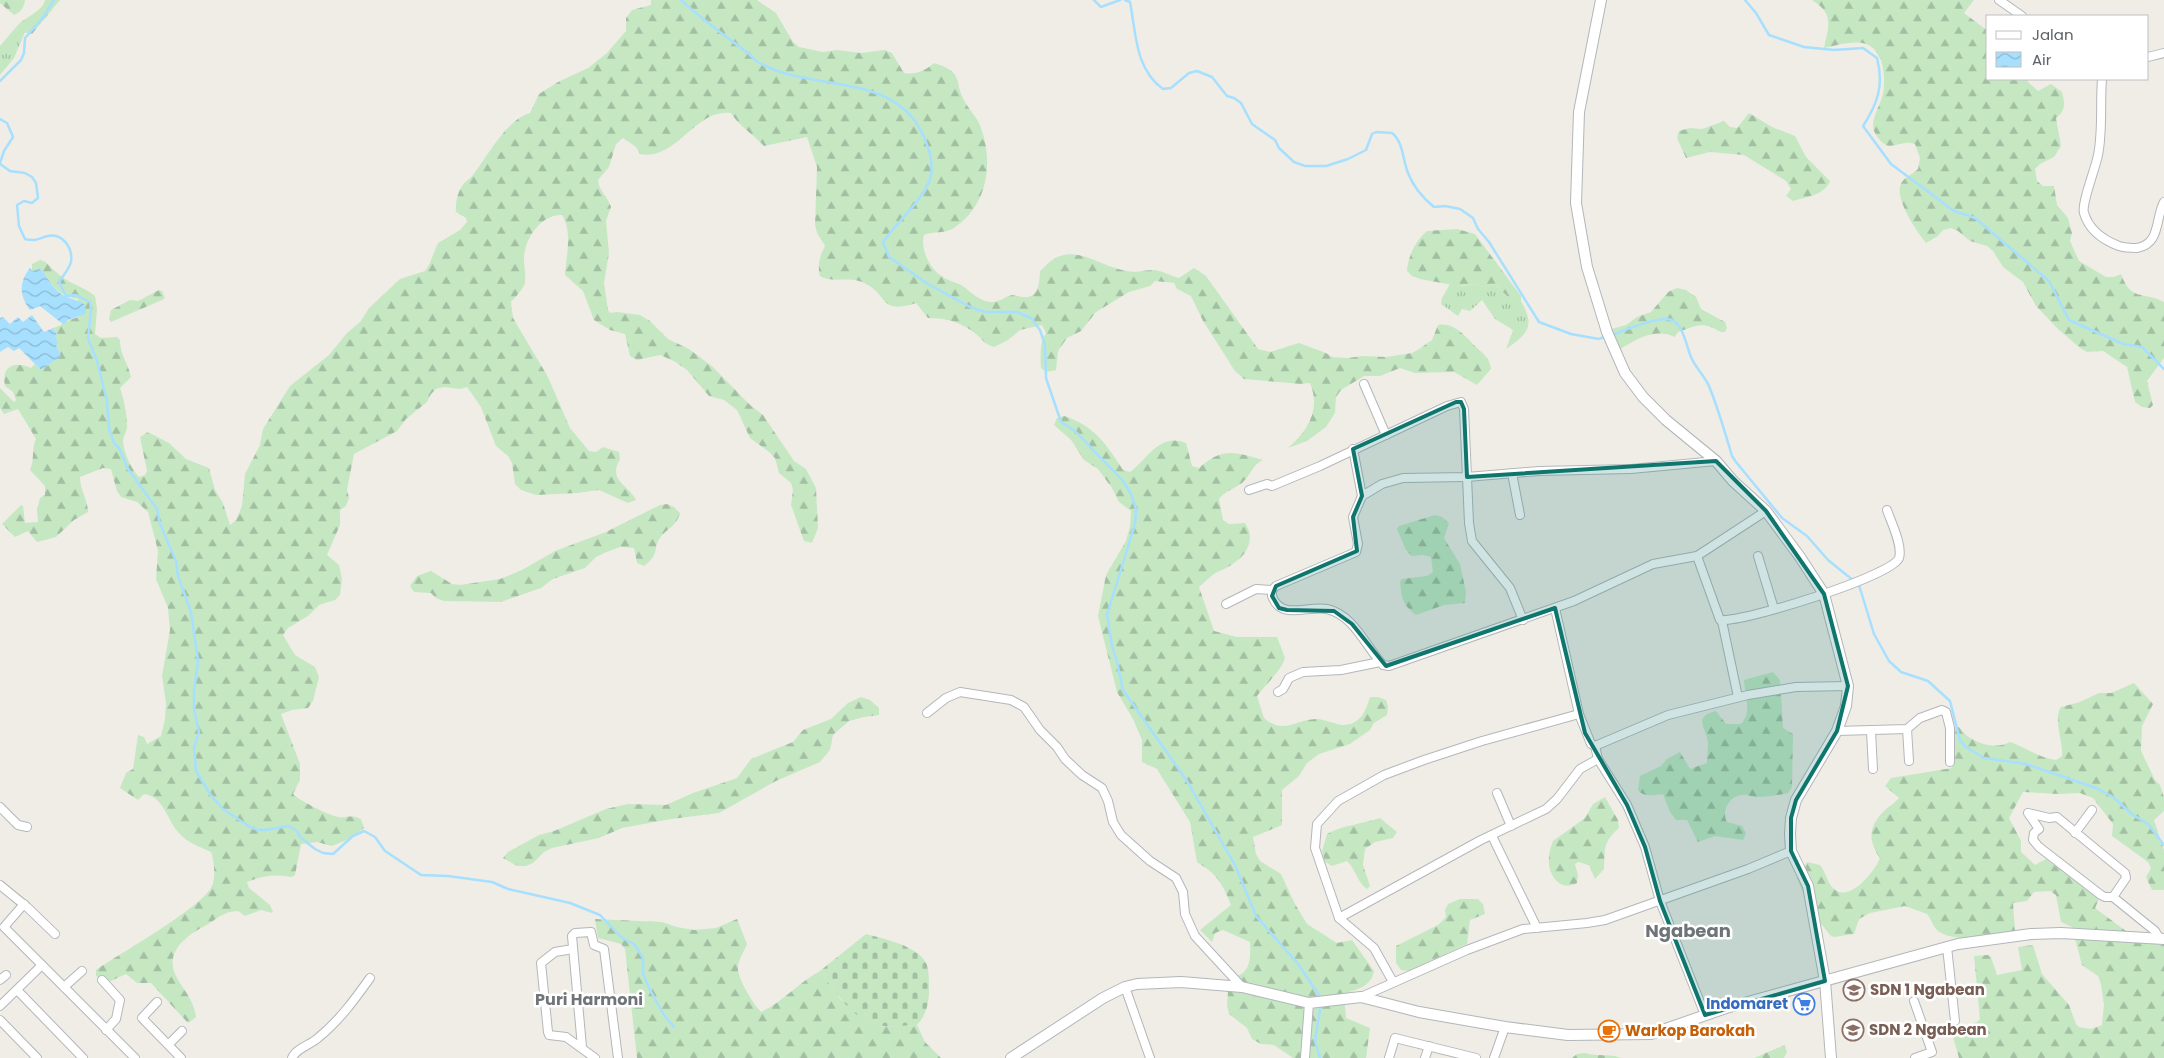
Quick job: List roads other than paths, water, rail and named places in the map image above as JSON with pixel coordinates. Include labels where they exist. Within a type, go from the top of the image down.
[{"type":"street","points":[[1601,0],[1579,112],[1576,204],[1587,267],[1608,336],[1625,373],[1643,398],[1666,420],[1716,461],[1732,481],[1764,513],[1800,557],[1824,594],[1848,686],[1846,706],[1837,731],[1796,800],[1791,818],[1791,851],[1808,886],[1825,981],[1831,1058]]},
{"type":"street","points":[[1999,0],[2021,15]]},
{"type":"street","points":[[2149,57],[2164,53]]},
{"type":"street","points":[[2102,80],[2098,154],[2084,205],[2086,218],[2094,232],[2108,241],[2126,248],[2143,247],[2154,236],[2164,202]]},
{"type":"street","points":[[1364,384],[1386,435]]},
{"type":"street","points":[[1249,490],[1281,482],[1320,466],[1447,406],[1461,402],[1464,409],[1469,524],[1472,541],[1510,588],[1523,620]]},
{"type":"street","points":[[1226,604],[1256,589],[1272,590],[1276,586],[1356,552],[1358,544],[1353,517],[1362,496],[1353,449]]},
{"type":"street","points":[[1362,496],[1382,484],[1403,478],[1467,477],[1512,473],[1631,469],[1716,461]]},
{"type":"street","points":[[1512,473],[1520,515]]},
{"type":"street","points":[[1722,620],[1774,609],[1824,594],[1892,566],[1899,558],[1900,553],[1896,534],[1887,510]]},
{"type":"street","points":[[1272,590],[1274,601],[1279,608],[1296,611],[1326,609],[1334,612],[1352,624],[1380,662],[1383,665],[1389,666],[1574,602],[1653,564],[1697,556],[1764,513]]},
{"type":"street","points":[[1697,556],[1718,618],[1722,620],[1738,697]]},
{"type":"street","points":[[1758,556],[1774,609]]},
{"type":"street","points":[[1555,608],[1579,714],[1590,744],[1595,746],[1668,715],[1738,697],[1796,687],[1848,686]]},
{"type":"street","points":[[1278,692],[1283,689],[1289,678],[1303,672],[1341,670],[1380,662]]},
{"type":"street","points":[[927,712],[946,698],[960,692],[1011,700],[1024,707],[1040,730],[1057,747],[1064,759],[1082,775],[1102,788],[1108,801],[1113,822],[1121,836],[1176,878],[1183,892],[1186,914],[1195,936],[1242,988]]},
{"type":"street","points":[[1837,731],[1907,729],[1916,721],[1932,712],[1942,710],[1946,712],[1950,728],[1950,762]]},
{"type":"street","points":[[1393,982],[1374,948],[1339,918],[1315,848],[1317,824],[1338,801],[1384,775],[1482,741],[1579,714]]},
{"type":"street","points":[[1907,729],[1909,761]]},
{"type":"street","points":[[1871,731],[1874,769]]},
{"type":"street","points":[[1595,746],[1598,759],[1627,805],[1645,847],[1660,901],[1705,1016]]},
{"type":"street","points":[[1339,918],[1481,840],[1550,806],[1580,769],[1598,759]]},
{"type":"street","points":[[1497,793],[1511,826]]},
{"type":"street","points":[[0,807],[18,825],[27,827]]},
{"type":"street","points":[[2075,833],[2092,810]]},
{"type":"street","points":[[2039,829],[2028,814],[2049,818],[2057,817],[2125,873],[2126,878],[2113,897]]},
{"type":"street","points":[[2049,818],[2034,834],[2032,840],[2105,898],[2113,897],[2155,930],[2162,939]]},
{"type":"street","points":[[1492,836],[1536,928]]},
{"type":"street","points":[[1361,997],[1522,929],[1605,920],[1748,869],[1791,851]]},
{"type":"street","points":[[0,885],[24,904],[55,934]]},
{"type":"street","points":[[24,904],[2,929],[42,965],[135,1058]]},
{"type":"street","points":[[582,1047],[572,948],[574,934],[591,932],[594,945],[604,948],[618,1058]]},
{"type":"street","points":[[1011,1058],[1104,998],[1125,987],[1151,982],[1181,982],[1242,988],[1313,1002],[1361,997],[1419,1012],[1504,1027],[1568,1035],[1651,1034],[1705,1016],[1947,947],[2031,934],[2061,933],[2162,939]]},
{"type":"street","points":[[1947,947],[1955,1021]]},
{"type":"street","points":[[572,948],[555,952],[543,960],[541,967],[548,1033],[566,1037],[595,1058]]},
{"type":"street","points":[[0,1006],[42,965]]},
{"type":"street","points":[[64,987],[82,971]]},
{"type":"street","points":[[292,1058],[297,1050],[318,1038],[338,1020],[370,978]]},
{"type":"street","points":[[102,980],[120,1000],[116,1019],[106,1030]]},
{"type":"street","points":[[1125,987],[1150,1058]]},
{"type":"street","points":[[17,990],[83,1058]]},
{"type":"street","points":[[1914,1001],[1932,1052],[1915,1058]]},
{"type":"street","points":[[157,1002],[142,1018],[181,1058]]},
{"type":"street","points":[[1305,1058],[1313,1002]]},
{"type":"street","points":[[0,1020],[37,1058]]},
{"type":"street","points":[[1494,1058],[1504,1027]]},
{"type":"street","points":[[168,1044],[182,1031]]},
{"type":"street","points":[[1389,1058],[1395,1038],[1458,1056],[1476,1058]]},
{"type":"street","points":[[1425,1058],[1428,1046]]},
{"type":"street","points":[[24,1058],[30,1051]]},
{"type":"water","points":[[30,268],[32,271],[40,269],[43,271],[50,283],[59,292],[85,305],[86,314],[68,320],[64,325],[40,306],[30,310],[22,294],[22,283]]},
{"type":"water","points":[[32,315],[44,332],[53,328],[57,335],[55,336],[58,343],[56,345],[61,356],[41,370],[19,348],[14,351],[8,347],[0,352],[0,318],[3,317],[10,324],[18,317],[23,322]]},
{"type":"waterway","points":[[0,81],[21,60],[24,53],[25,38],[41,20],[54,0]]},
{"type":"waterway","points":[[681,0],[758,62],[780,72],[854,87],[877,94],[898,104],[915,121],[930,153],[931,178],[914,206],[883,242],[889,257],[928,284],[970,307],[985,312],[1017,312],[1031,318],[1040,330],[1045,345],[1046,378],[1061,422],[1075,431],[1123,481],[1131,494],[1136,509],[1135,524],[1107,615],[1112,646],[1123,690],[1187,781],[1235,865],[1256,916],[1298,964],[1321,998]]},
{"type":"waterway","points":[[1094,0],[1101,7],[1120,0]]},
{"type":"waterway","points":[[1125,0],[1130,2],[1138,50],[1142,61],[1154,81],[1163,89],[1171,88],[1189,73],[1197,71],[1212,77],[1227,96],[1241,103],[1252,124],[1275,140],[1279,148],[1294,162],[1305,166],[1326,166],[1348,159],[1366,150],[1372,134],[1376,132],[1392,133],[1398,141],[1408,173],[1419,192],[1434,207],[1445,206],[1460,209],[1473,218],[1478,229],[1489,242],[1539,322],[1571,334],[1599,339],[1606,336]]},
{"type":"waterway","points":[[1745,0],[1756,13],[1769,35],[1804,47],[1834,50],[1863,48],[1877,58],[1880,85],[1876,101],[1863,126],[1891,164],[1954,211],[1975,218],[2049,281],[2069,320],[2123,344],[2142,347],[2164,369]]},
{"type":"waterway","points":[[0,119],[7,123],[13,137],[4,151],[0,163]]},
{"type":"waterway","points":[[0,164],[10,171],[25,173],[32,177],[36,183],[38,198],[32,203],[24,201],[17,205],[19,226],[25,239],[35,240],[48,236],[62,239],[69,247],[71,262],[59,282],[66,296],[76,295],[90,302],[88,339],[97,361],[107,401],[109,428],[114,443],[119,448],[128,469],[157,509],[160,524],[176,561],[178,576],[191,612],[198,661],[194,692],[194,709],[199,732],[194,747],[196,771],[210,794],[223,809],[250,827],[265,830],[289,826],[296,830],[300,837],[315,849],[323,853],[333,854],[353,836],[364,831],[375,837],[385,851],[421,875],[448,876],[492,882],[508,889],[570,903],[600,915],[621,937],[635,945],[643,958],[643,973],[649,988],[664,1015],[674,1027]]},
{"type":"waterway","points":[[1612,335],[1661,319],[1672,320],[1677,324],[1683,334],[1693,361],[1709,386],[1732,456],[1736,462],[1782,518],[1807,536],[1828,560],[1859,585],[1874,634],[1889,661],[1901,672],[1928,681],[1950,701],[1960,740],[1966,747],[1984,758],[2026,764],[2096,788],[2113,797],[2133,815],[2148,824],[2164,845]]},
{"type":"waterway","points":[[1320,1058],[1315,1041],[1321,1003]]},
{"type":"place","name":"SDN 1 Ngabean","points":[[1854,990]]},
{"type":"place","name":"Indomaret","points":[[1804,1004]]},
{"type":"place","name":"SDN 2 Ngabean","points":[[1853,1030]]},
{"type":"place","name":"Warkop Barokah","points":[[1609,1031]]},
{"type":"district","name":"Ngabean","points":[[1688,931]]},
{"type":"district","name":"Puri Harmoni","points":[[589,999]]}]
